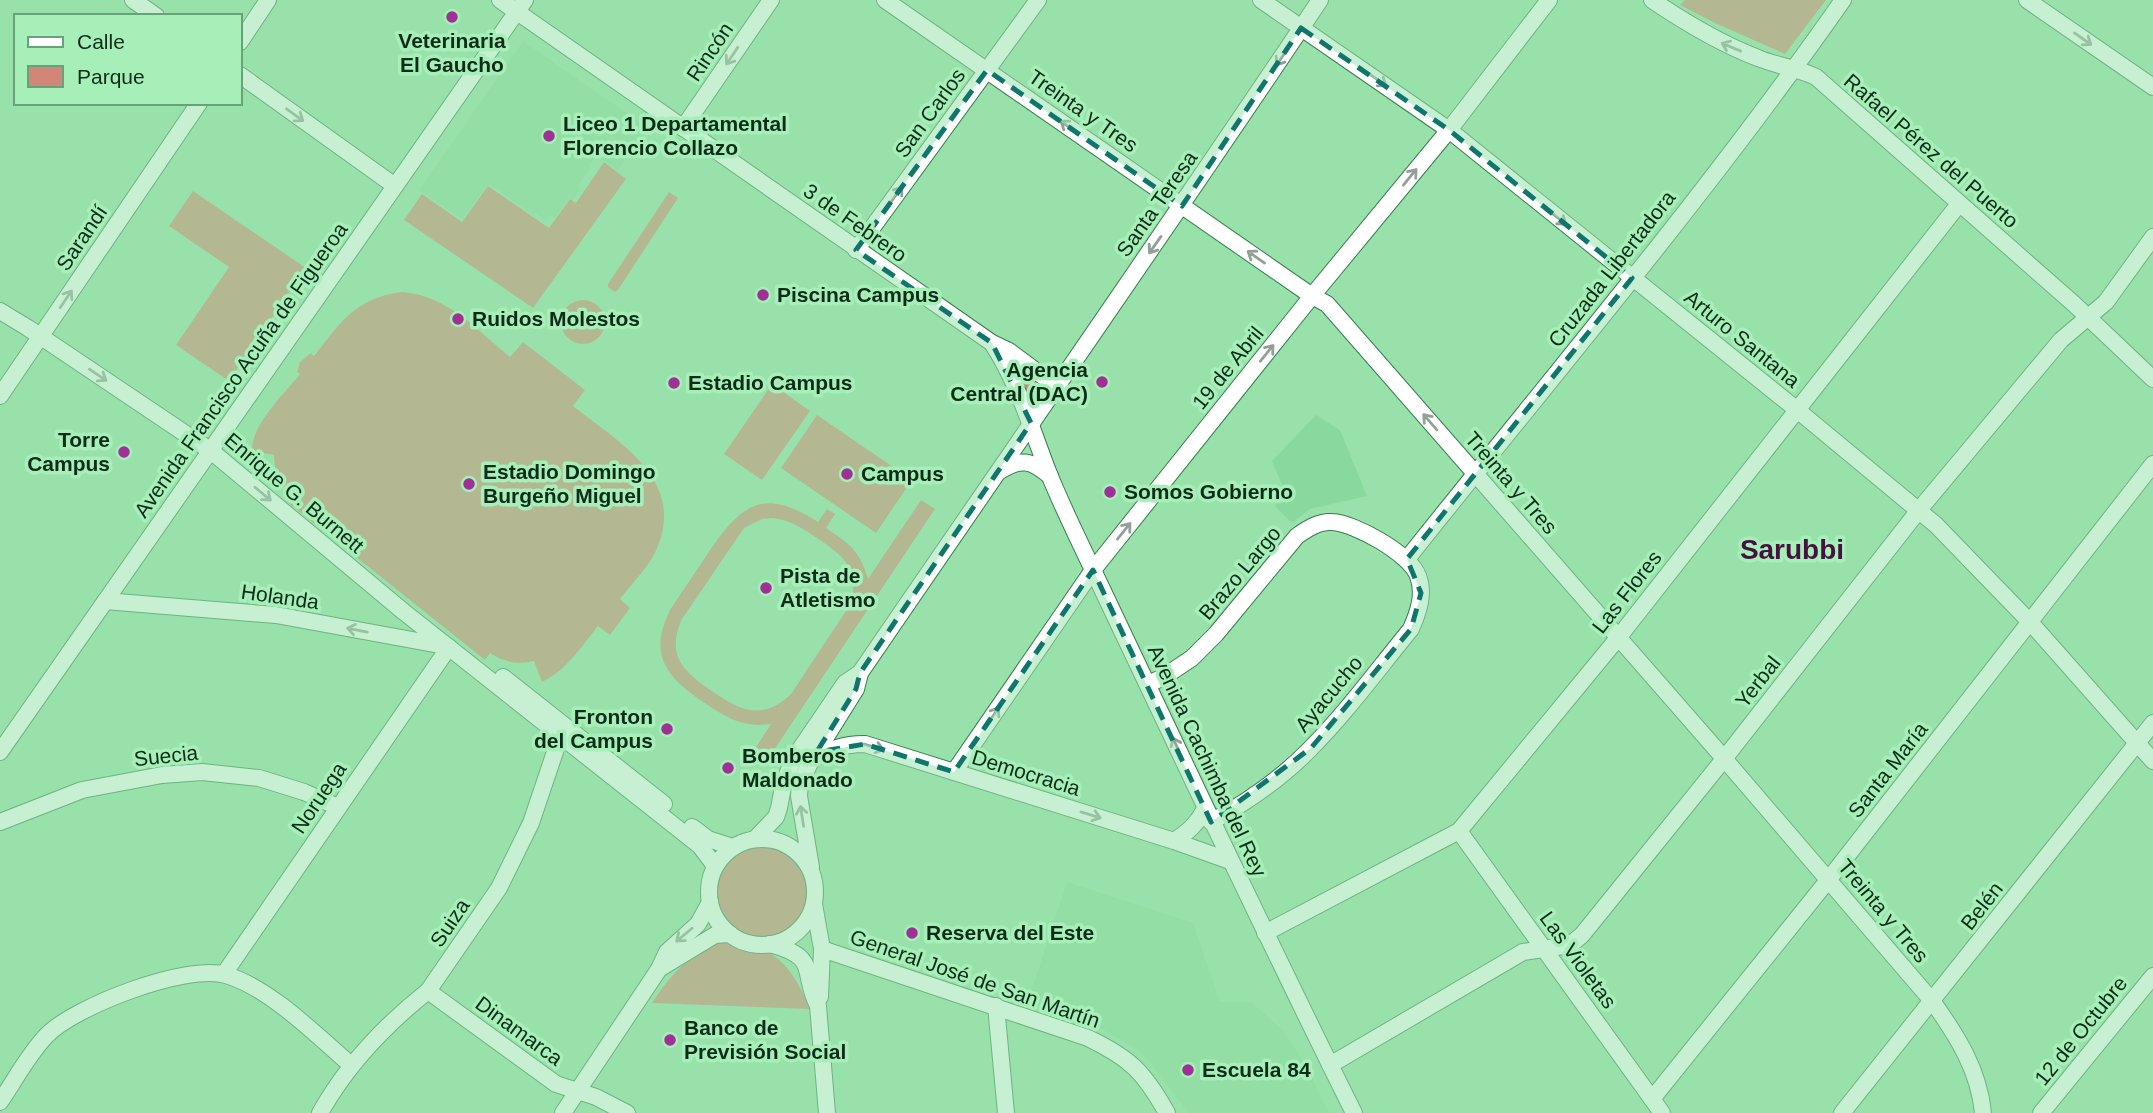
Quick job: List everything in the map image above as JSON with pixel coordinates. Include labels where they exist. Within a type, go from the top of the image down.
[{"type":"street","points":[[133,0],[153,14]]},
{"type":"street","points":[[242,39],[268,0]]},
{"type":"street","name":"3 de Febrero","points":[[500,0],[521,6],[683,128],[986,340],[1028,427]]},
{"type":"street","name":"Rincón","points":[[683,128],[771,0]]},
{"type":"street","name":"Treinta y Tres","points":[[885,0],[1327,304],[1829,879],[1933,1002],[1955,1034],[1970,1063],[1978,1082],[1983,1113]]},
{"type":"street","name":"San Carlos","points":[[856,250],[1038,0]]},
{"type":"street","name":"Arturo Santana","points":[[1261,0],[1448,130],[1919,510],[2030,622],[2153,761]]},
{"type":"street","name":"Santa Teresa","points":[[860,673],[1182,206],[1320,0]]},
{"type":"street","name":"19 de Abril","points":[[954,772],[1093,570],[1448,130],[1549,0]]},
{"type":"street","name":"Rafael Pérez del Puerto","points":[[1652,0],[1716,40],[1759,59],[1816,77],[2088,317],[2153,379]]},
{"type":"street","name":"Cruzada Libertadora","points":[[1408,559],[1795,69],[1843,0]]},
{"type":"street","points":[[2027,0],[2153,87]]},
{"type":"street","name":"Avenida Francisco Acuña de Figueroa","points":[[3,742],[211,451],[521,6]]},
{"type":"street","points":[[242,76],[395,186]]},
{"type":"street","name":"Sarandí","points":[[0,396],[198,105]]},
{"type":"street","name":"Las Flores","points":[[1265,933],[1459,831],[1618,638],[1959,204]]},
{"type":"street","name":"Yerbal","points":[[1330,1065],[1523,952],[1570,945],[1582,934],[1724,759],[1919,510],[2061,340],[2106,302],[2153,237]]},
{"type":"street","name":"Enrique G. Burnett","points":[[0,311],[211,451],[449,647],[464,647],[699,846],[715,866]]},
{"type":"street","points":[[986,340],[1009,351],[1056,386]]},
{"type":"street","name":"Avenida Cachimba del Rey","points":[[1028,427],[1208,815],[1354,1113]]},
{"type":"street","points":[[998,472],[1022,462],[1038,466],[1050,476]]},
{"type":"street","name":"Santa María","points":[[1652,1099],[1829,879],[2153,464]]},
{"type":"street","name":"Brazo Largo","points":[[1149,684],[1192,658],[1216,634],[1297,536],[1310,527],[1331,521],[1353,526],[1408,559]]},
{"type":"street","name":"Ayacucho","points":[[1174,841],[1189,832],[1199,820],[1208,815],[1230,812],[1282,775],[1311,748],[1411,629],[1418,613],[1421,593],[1418,576],[1408,559]]},
{"type":"street","name":"Holanda","points":[[105,601],[276,615],[449,647]]},
{"type":"street","points":[[393,637],[401,632],[405,623],[404,612]]},
{"type":"street","name":"Noruega","points":[[224,974],[449,647]]},
{"type":"street","points":[[827,1113],[818,1006],[822,949],[799,796],[800,783],[856,689],[860,673]]},
{"type":"street","points":[[755,839],[776,817],[784,782],[794,758],[845,683],[860,673]]},
{"type":"street","name":"Belén","points":[[1842,1113],[2153,723]]},
{"type":"street","name":"Enrique G. Burnett","points":[[562,731],[708,839],[733,847]]},
{"type":"street","name":"Suiza","points":[[320,1113],[335,1085],[363,1051],[428,991],[499,888],[531,823],[562,731]]},
{"type":"street","name":"Democracia","points":[[811,761],[846,744],[865,744],[1230,861]]},
{"type":"street","name":"Suecia","points":[[0,822],[82,790],[162,775],[202,772],[259,778],[304,792],[338,807]]},
{"type":"street","name":"Las Violetas","points":[[1459,831],[1662,1113]]},
{"type":"street","points":[[814,883],[807,864],[793,849],[775,841],[755,839],[733,847],[724,854],[715,866],[709,885],[710,902],[715,916],[730,934],[749,943],[770,944],[789,950],[802,960],[809,971],[818,1006]]},
{"type":"street","points":[[563,1113],[659,969],[667,952],[698,924],[710,902]]},
{"type":"street","points":[[770,944],[798,931],[814,904]]},
{"type":"street","points":[[659,969],[715,935],[730,934]]},
{"type":"street","name":"General José de San Martín","points":[[822,949],[996,1006],[1088,1038],[1116,1051],[1138,1069],[1167,1113]]},
{"type":"street","points":[[0,1102],[48,1034],[72,1018],[103,1002],[164,979],[194,974],[224,974],[255,989],[294,1016],[351,1065]]},
{"type":"street","name":"12 de Octubre","points":[[2041,1113],[2153,976]]},
{"type":"street","name":"Dinamarca","points":[[428,991],[556,1084],[596,1097],[627,1113]]},
{"type":"street","points":[[996,1006],[1006,1113]]},
{"type":"highlighted area","points":[[1301,28],[1449,130],[1632,278],[1407,559],[1421,593],[1411,629],[1311,748],[1211,822],[1093,570],[954,772],[865,744],[829,750],[811,761],[856,689],[860,673],[1031,423],[992,343],[856,250],[987,70],[1182,206]]},
{"type":"shaded area","name":"Liceo 1 Departamental Florencio Collazo","points":[[523,41],[648,128],[618,170],[596,155],[577,187],[580,190],[573,200],[569,198],[555,218],[551,215],[546,221],[535,213],[533,215],[489,184],[462,219],[419,190]]},
{"type":"shaded area","points":[[1316,415],[1340,430],[1367,496],[1310,509],[1292,523],[1274,505],[1289,501],[1272,461]]},
{"type":"shaded area","points":[[1067,882],[1193,923],[1220,1002],[1251,1002],[1284,1031],[1330,1113],[1189,1113],[1138,1050],[1097,1026],[1028,1001]]},
{"type":"green space","points":[[1685,0],[1826,0],[1785,54],[1680,5]]},
{"type":"green space","points":[[604,162],[626,179],[533,308],[404,220],[422,194],[462,222],[488,186],[549,228],[570,199],[576,203]]},
{"type":"green space","points":[[193,191],[306,268],[229,381],[176,345],[229,267],[169,226]]},
{"type":"green space","points":[[669,192],[678,198],[615,292],[608,284]]},
{"type":"green space","name":"Estadio Domingo Burgeño Miguel","points":[[402,292],[433,300],[447,307],[510,357],[523,342],[585,390],[573,406],[609,433],[642,464],[655,481],[662,500],[664,522],[658,546],[646,567],[620,599],[630,608],[610,635],[598,626],[566,665],[542,682],[534,661],[511,662],[490,653],[485,660],[286,501],[291,495],[278,477],[274,455],[252,451],[253,441],[263,420],[300,374],[297,372],[300,362],[311,353],[314,356],[341,322],[361,306],[386,295]]},
{"type":"green space","points":[[583,300],[598,307],[605,322],[598,337],[583,344],[568,337],[561,322],[568,307]]},
{"type":"green space","points":[[1003,356],[1046,386],[1029,410]]},
{"type":"green space","points":[[772,384],[810,411],[762,480],[724,454]]},
{"type":"green space","name":"Campus","points":[[817,415],[912,480],[876,533],[781,468]]},
{"type":"green space","points":[[921,500],[935,509],[770,756],[756,747],[771,724],[752,725],[721,714],[681,685],[665,665],[661,654],[661,641],[663,626],[670,610],[722,534],[745,511],[757,505],[783,505],[818,522],[827,509],[835,514],[826,528],[853,549],[868,579]],"holes":[[[762,519],[778,519],[806,531],[842,558],[852,573],[853,593],[850,605],[791,694],[781,702],[762,710],[744,709],[725,700],[687,671],[677,654],[677,632],[682,619],[744,528]]]},
{"type":"green space","points":[[762,839],[782,843],[799,855],[811,872],[815,892],[811,912],[799,929],[782,941],[762,945],[742,941],[725,929],[713,912],[709,892],[713,872],[725,855],[742,843]]},
{"type":"green space","points":[[726,940],[742,948],[765,951],[773,955],[787,968],[798,984],[810,1009],[652,1003],[674,974],[694,955]]},
{"type":"place","name":"Veterinaria El Gaucho","points":[[452,17]]},
{"type":"place","name":"Liceo 1 Departamental Florencio Collazo","points":[[549,136]]},
{"type":"place","name":"Piscina Campus","points":[[763,295]]},
{"type":"place","name":"Ruidos Molestos","points":[[458,319]]},
{"type":"place","name":"Agencia Central (DAC)","points":[[1102,382]]},
{"type":"place","name":"Estadio Campus","points":[[674,383]]},
{"type":"place","name":"Torre Campus","points":[[124,452]]},
{"type":"place","name":"Campus","points":[[847,474]]},
{"type":"place","name":"Estadio Domingo Burgeño Miguel","points":[[469,484]]},
{"type":"place","name":"Somos Gobierno","points":[[1110,492]]},
{"type":"place","name":"Pista de Atletismo","points":[[766,588]]},
{"type":"place","name":"Fronton del Campus","points":[[667,729]]},
{"type":"place","name":"Bomberos Maldonado","points":[[728,768]]},
{"type":"place","name":"Reserva del Este","points":[[912,933]]},
{"type":"place","name":"Banco de Previsión Social","points":[[670,1040]]},
{"type":"place","name":"Escuela 84","points":[[1188,1070]]},
{"type":"district","name":"Sarubbi","points":[[1792,549]]}]
